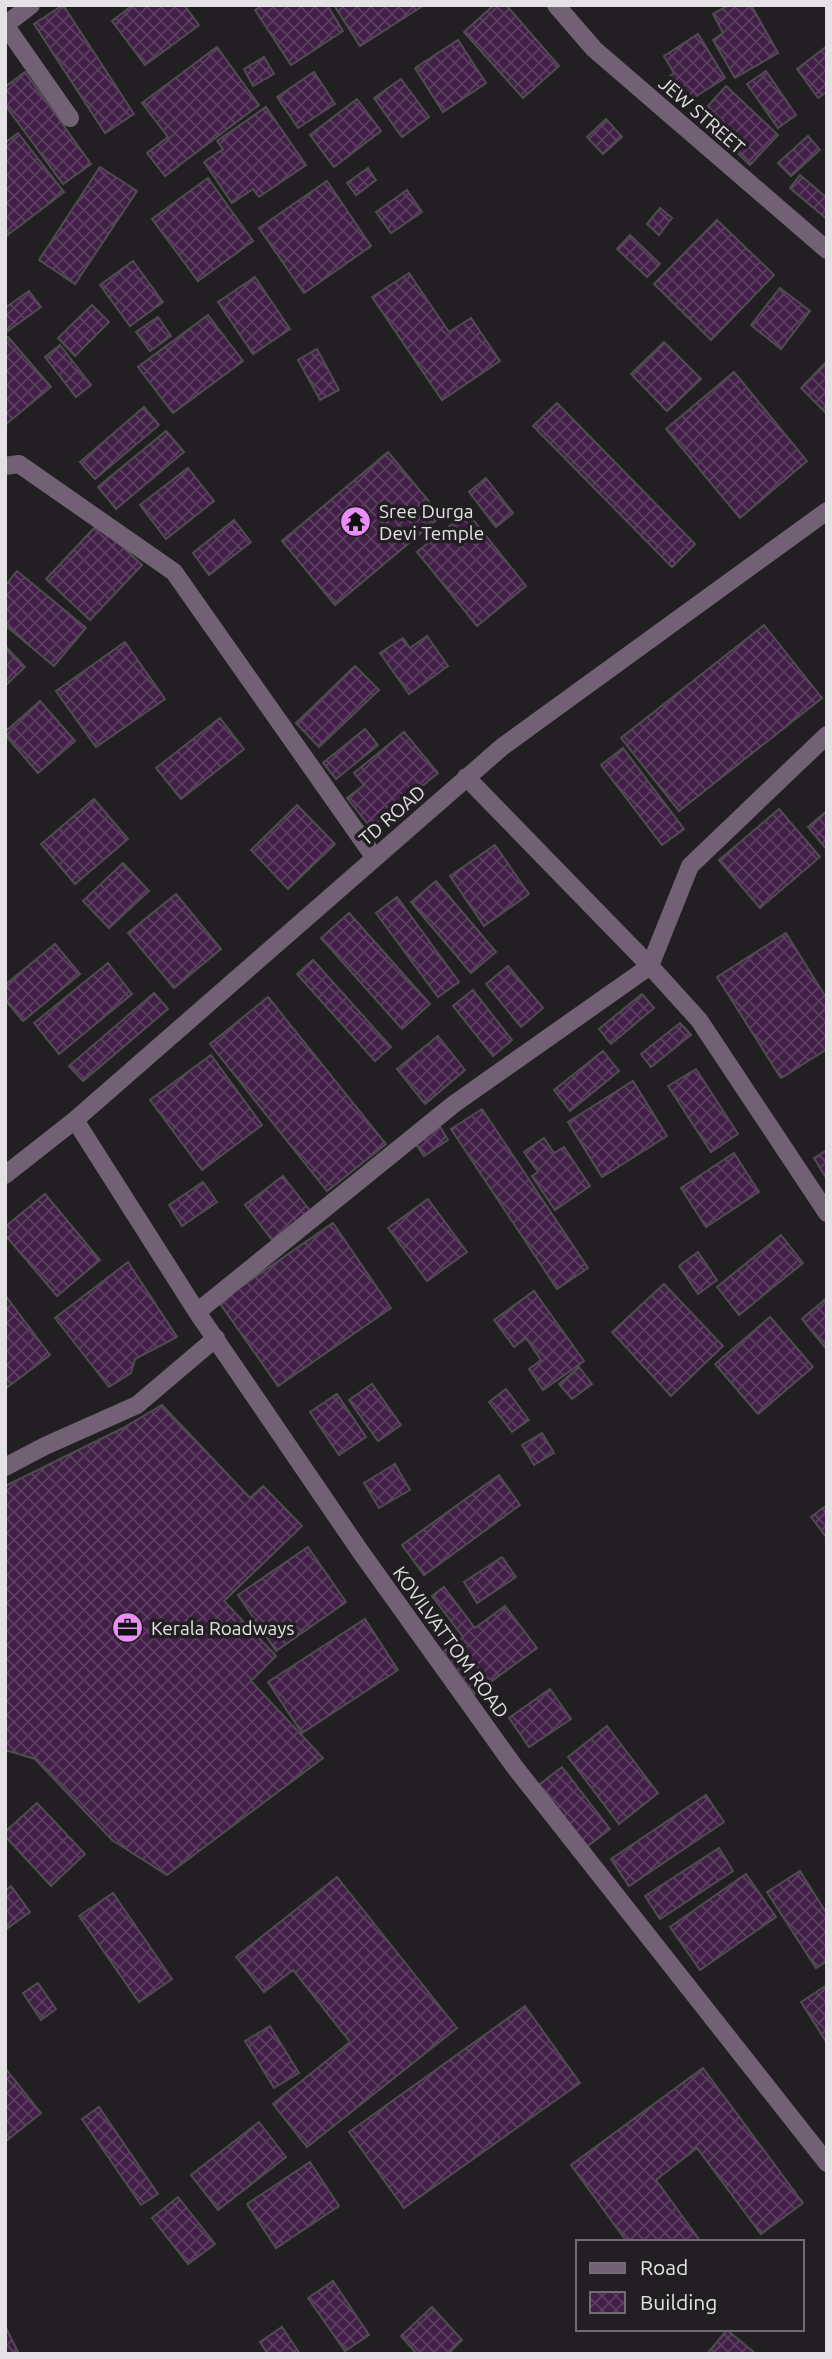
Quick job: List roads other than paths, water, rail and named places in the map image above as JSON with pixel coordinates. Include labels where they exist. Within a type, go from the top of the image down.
[{"type":"street","points":[[31,5],[5,25],[70,118]]},
{"type":"street","name":"JEW STREET","points":[[556,5],[594,49],[827,250]]},
{"type":"street","points":[[5,467],[19,464],[174,572],[374,858]]},
{"type":"street","name":"TD ROAD","points":[[5,1175],[75,1120],[502,747],[827,511]]},
{"type":"street","points":[[197,1312],[454,1104],[650,966],[690,866],[827,735]]},
{"type":"street","points":[[466,777],[699,1020],[827,1213]]},
{"type":"street","name":"KOVILVATTOM ROAD","points":[[75,1120],[197,1312],[360,1551],[514,1766],[827,2163]]},
{"type":"street","points":[[5,1467],[137,1405],[216,1338]]},
{"type":"place","name":"Sree Durga Devi Temple","points":[[356,522]]},
{"type":"place","name":"Kerala Roadways","points":[[128,1628]]}]
